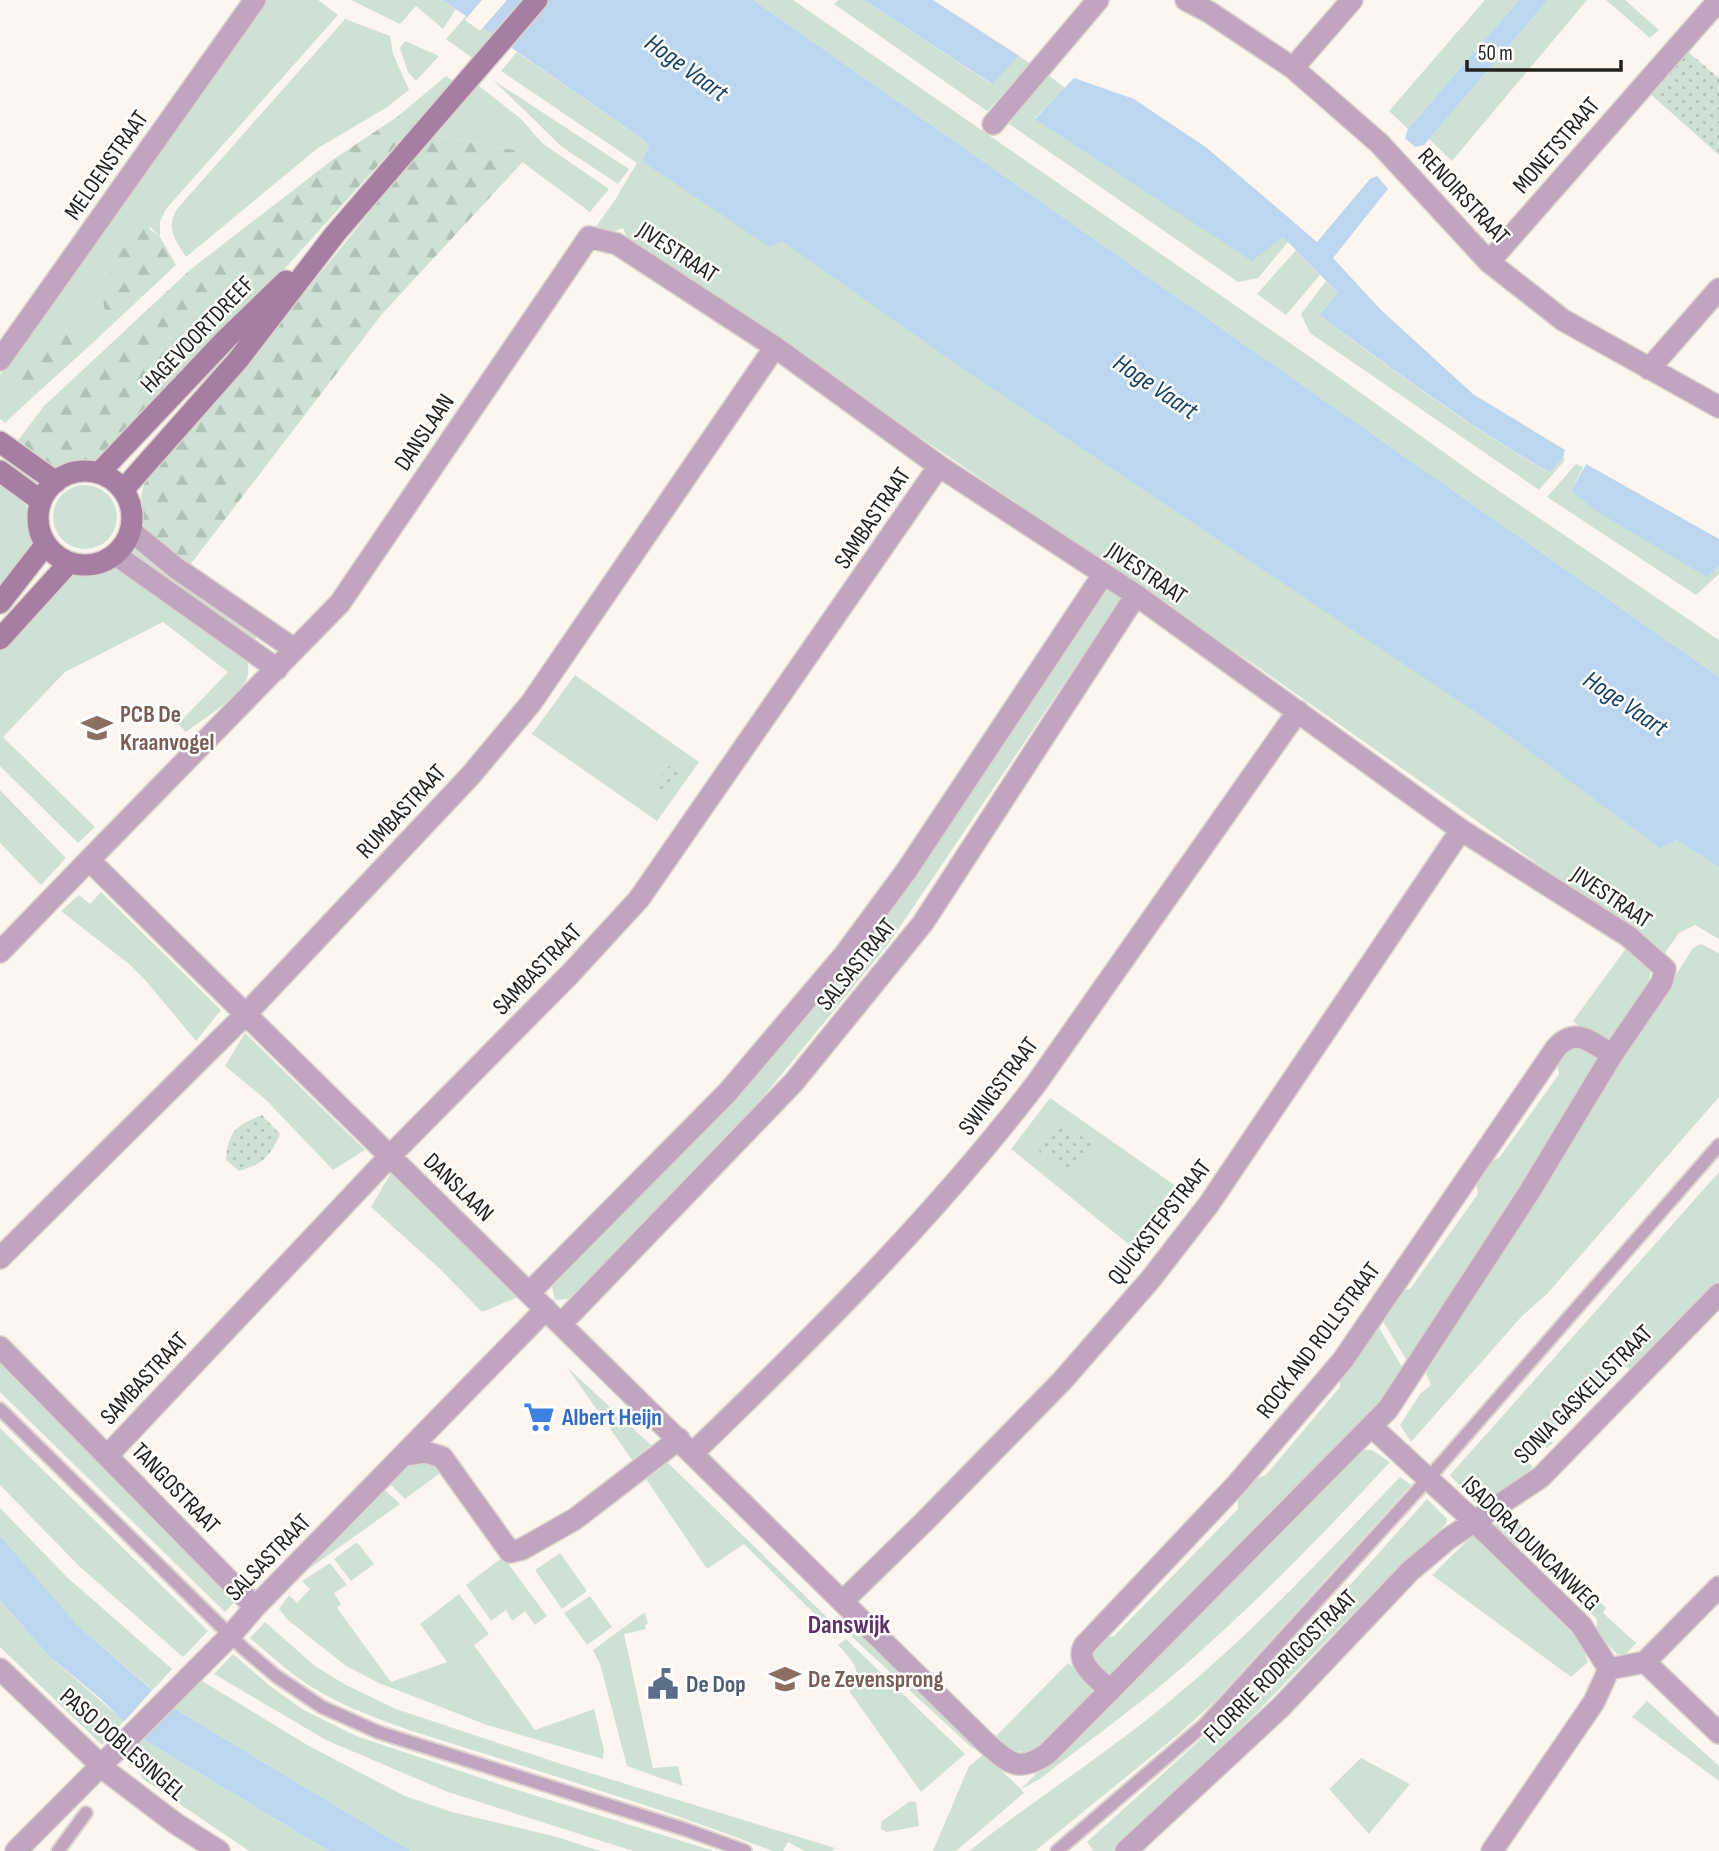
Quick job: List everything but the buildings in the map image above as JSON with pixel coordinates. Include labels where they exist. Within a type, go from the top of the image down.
[{"type":"main road","name":"HAGEVOORTDREEF","points":[[123,490],[239,360],[335,234],[537,0]]},
{"type":"main road","name":"HAGEVOORTDREEF","points":[[99,473],[226,339],[335,234]]},
{"type":"main road","points":[[0,442],[56,482]]},
{"type":"main road","points":[[0,471],[41,501]]},
{"type":"main road","points":[[84,471],[99,473],[113,480],[123,490],[132,509],[131,531],[116,555],[101,563],[85,566],[69,563],[56,555],[46,544],[38,515],[41,501],[56,482],[69,474],[84,471]]},
{"type":"main road","points":[[0,603],[46,544]]},
{"type":"main road","points":[[0,639],[69,563]]},
{"type":"street","name":"MELOENSTRAAT","points":[[0,360],[255,0]]},
{"type":"street","points":[[993,124],[1098,0]]},
{"type":"street","name":"RENOIRSTRAAT","points":[[1186,0],[1209,12],[1293,68],[1379,143],[1489,262],[1563,320],[1719,407]]},
{"type":"street","points":[[1293,68],[1352,0]]},
{"type":"street","name":"MONETSTRAAT","points":[[1489,262],[1718,0]]},
{"type":"street","name":"JIVESTRAAT","points":[[589,237],[617,244],[775,347],[939,466],[1136,595],[1461,830],[1628,936],[1665,969],[1662,982],[1612,1055]]},
{"type":"street","name":"DANSLAAN","points":[[589,237],[340,603],[89,860],[984,1741],[1010,1762],[1022,1766],[1035,1762],[1047,1754],[1110,1690]]},
{"type":"street","points":[[1649,369],[1719,289]]},
{"type":"street","name":"RUMBASTRAAT","points":[[0,1258],[245,1015],[471,775],[531,703],[775,347]]},
{"type":"street","name":"SAMBASTRAAT","points":[[108,1455],[390,1156],[570,974],[639,899],[939,466]]},
{"type":"street","points":[[131,531],[176,568],[294,649]]},
{"type":"street","points":[[116,555],[277,668]]},
{"type":"street","name":"SALSASTRAAT","points":[[530,1293],[728,1092],[845,954],[914,859],[1103,575]]},
{"type":"street","name":"SALSASTRAAT","points":[[562,1323],[794,1082],[923,923],[1136,595]]},
{"type":"street","name":"SWINGSTRAAT","points":[[686,1446],[822,1325],[993,1140],[1298,711]]},
{"type":"street","name":"QUICKSTEPSTRAAT","points":[[843,1601],[925,1522],[1062,1381],[1150,1280],[1209,1204],[1461,830]]},
{"type":"street","points":[[0,953],[89,860]]},
{"type":"street","name":"ROCK AND ROLLSTRAAT","points":[[1110,1690],[1081,1661],[1080,1654],[1084,1646],[1236,1485],[1343,1360],[1556,1048],[1566,1037],[1577,1036],[1612,1055]]},
{"type":"street","points":[[1110,1690],[1372,1427],[1403,1387],[1530,1191],[1612,1055]]},
{"type":"street","name":"SONIA GASKELLSTRAAT","points":[[1475,1522],[1541,1477],[1719,1294]]},
{"type":"street","name":"SALSASTRAAT","points":[[101,1766],[546,1309]]},
{"type":"street","name":"TANGOSTRAAT","points":[[0,1347],[255,1607]]},
{"type":"street","name":"ISADORA DUNCANWEG","points":[[1372,1427],[1581,1625],[1609,1669]]},
{"type":"street","points":[[425,1434],[510,1552],[522,1549],[575,1519],[686,1446]]},
{"type":"street","points":[[404,1455],[425,1452],[442,1457]]},
{"type":"street","name":"FLORRIE RODRIGOSTRAAT","points":[[1126,1851],[1281,1707],[1410,1571],[1448,1539],[1475,1522]]},
{"type":"street","points":[[1492,1851],[1594,1702],[1609,1669],[1645,1662],[1719,1587]]},
{"type":"street","points":[[1645,1662],[1719,1733]]},
{"type":"street","name":"PASO DOBLESINGEL","points":[[0,1669],[101,1766],[175,1823],[219,1851]]},
{"type":"street","points":[[16,1851],[101,1766]]},
{"type":"lane","points":[[1057,1851],[1205,1724],[1427,1480],[1719,1145]]},
{"type":"lane","points":[[0,1409],[251,1655],[323,1707],[378,1732],[684,1829],[745,1851]]},
{"type":"lane","points":[[58,1851],[86,1813]]},
{"type":"green space","points":[[262,0],[318,0],[338,15],[166,209],[160,222],[160,237],[150,227],[104,308],[114,323],[85,350],[73,327],[67,324],[31,393],[35,395],[5,423],[0,419],[0,375]]},
{"type":"green space","points":[[351,0],[443,0],[456,9],[443,29],[416,6],[400,24]]},
{"type":"green space","points":[[753,0],[793,0],[1326,368],[1477,476],[1719,640],[1719,677]]},
{"type":"green space","points":[[838,0],[864,0],[991,84],[1019,56],[1031,64],[987,111],[834,4]]},
{"type":"green space","points":[[1485,0],[1519,0],[1408,129],[1389,111]]},
{"type":"green space","points":[[1548,0],[1587,0],[1452,161],[1429,139]]},
{"type":"green space","points":[[1606,0],[1625,0],[1659,30],[1650,38]]},
{"type":"green space","points":[[466,16],[507,45],[486,68],[446,39]]},
{"type":"green space","points":[[345,19],[390,36],[393,54],[409,90],[386,108],[318,148],[186,257],[172,228],[177,209]]},
{"type":"green space","points":[[405,41],[439,56],[416,81],[408,72],[400,48]]},
{"type":"green space","points":[[1687,51],[1719,78],[1719,155],[1649,93]]},
{"type":"green space","points":[[517,52],[644,140],[649,146],[643,159],[778,242],[781,240],[1493,724],[1660,847],[1677,840],[1719,867],[1719,939],[1695,925],[1679,933],[1662,957],[1643,938],[1255,665],[627,238],[623,228],[607,234],[596,233],[595,228],[637,163],[501,71]]},
{"type":"green space","points":[[1048,75],[1065,88],[1035,118],[1283,236],[1288,242],[1258,278],[1238,282],[1009,124]]},
{"type":"green space","points":[[446,76],[454,81],[196,367],[101,463],[51,469],[16,443],[44,406],[191,269],[331,161],[397,117]]},
{"type":"green space","points":[[493,80],[629,169],[618,184],[562,147]]},
{"type":"green space","points":[[474,82],[521,119],[542,143],[609,189],[590,212],[522,162],[530,153],[432,135]]},
{"type":"green space","points":[[432,135],[531,153],[382,314],[187,569],[145,534],[141,496],[144,484],[290,311]]},
{"type":"green space","points":[[144,225],[160,237],[176,265],[114,323],[104,308],[103,297],[116,253],[127,232]]},
{"type":"green space","points":[[1296,250],[1320,275],[1286,315],[1257,294]]},
{"type":"green space","points":[[1326,281],[1338,293],[1319,315],[1460,417],[1548,472],[1563,458],[1565,460],[1539,490],[1310,333],[1301,314]]},
{"type":"green space","points":[[67,324],[73,327],[85,350],[35,395],[23,387],[21,379],[52,330]]},
{"type":"green space","points":[[1576,464],[1583,467],[1571,491],[1707,576],[1719,566],[1719,574],[1696,595],[1547,497]]},
{"type":"green space","points":[[0,478],[27,508],[33,548],[0,586]]},
{"type":"green space","points":[[79,485],[91,485],[108,494],[115,505],[115,529],[108,540],[91,549],[79,549],[67,544],[58,535],[53,523],[53,511],[58,499],[67,490]]},
{"type":"green space","points":[[135,548],[257,633],[257,637],[253,640],[130,554]]},
{"type":"green space","points":[[117,568],[248,661],[248,674],[243,685],[229,700],[186,732],[178,724],[228,672],[163,622],[65,672],[3,737],[95,827],[78,843],[0,766],[0,647],[70,574]]},
{"type":"green space","points":[[1104,587],[1121,599],[889,943],[764,1096],[574,1296],[555,1300],[552,1287],[749,1082]]},
{"type":"green space","points":[[575,675],[699,762],[657,821],[532,734]]},
{"type":"green space","points":[[669,766],[681,775],[665,796],[652,786]]},
{"type":"green space","points":[[0,790],[66,858],[41,885],[0,843]]},
{"type":"green space","points":[[101,892],[221,1010],[196,1041],[129,964],[61,911],[79,895],[90,904]]},
{"type":"green space","points":[[1701,944],[1719,953],[1719,1097],[1547,1294],[1523,1315],[1411,1442],[1400,1425],[1420,1394],[1431,1385],[1426,1373],[1623,1057],[1693,948]]},
{"type":"green space","points":[[1627,947],[1648,965],[1649,981],[1615,1039],[1604,1040],[1593,1036],[1573,1021]]},
{"type":"green space","points":[[245,1033],[365,1150],[333,1170],[266,1100],[225,1066]]},
{"type":"green space","points":[[1577,1045],[1591,1053],[1596,1060],[1594,1066],[1409,1364],[1382,1320],[1403,1290],[1410,1289],[1478,1194],[1476,1182],[1491,1161],[1499,1158],[1559,1074],[1557,1064],[1569,1048]]},
{"type":"green space","points":[[1050,1098],[1183,1191],[1137,1251],[1011,1149]]},
{"type":"green space","points":[[262,1115],[280,1134],[265,1158],[239,1171],[226,1160],[231,1136],[240,1126]]},
{"type":"green space","points":[[1060,1122],[1093,1144],[1068,1176],[1038,1150]]},
{"type":"green space","points":[[1719,1172],[1719,1287],[1635,1373],[1620,1363],[1547,1437],[1553,1443],[1547,1448],[1538,1440],[1523,1456],[1533,1467],[1507,1489],[1482,1505],[1472,1500],[1450,1475]]},
{"type":"green space","points":[[391,1173],[518,1297],[482,1312],[439,1268],[371,1207]]},
{"type":"green space","points":[[1378,1326],[1405,1372],[1384,1400],[1114,1671],[1109,1674],[1102,1672],[1091,1658],[1097,1646],[1114,1636],[1238,1509],[1238,1496],[1257,1478],[1266,1475],[1340,1387],[1340,1375]]},
{"type":"green space","points":[[0,1357],[86,1446],[87,1452],[102,1459],[242,1594],[225,1612],[0,1392]]},
{"type":"green space","points":[[567,1367],[651,1445],[632,1460]]},
{"type":"green space","points":[[0,1428],[208,1631],[183,1657],[79,1566],[0,1485]]},
{"type":"green space","points":[[1359,1450],[1372,1450],[1390,1462],[1283,1573],[1199,1653],[1040,1779],[1021,1789]]},
{"type":"green space","points":[[426,1456],[444,1470],[405,1499],[390,1484],[413,1462]]},
{"type":"green space","points":[[666,1461],[835,1625],[830,1629],[744,1544],[707,1569],[646,1479]]},
{"type":"green space","points":[[1400,1477],[1411,1485],[1213,1703],[1174,1738],[1035,1851],[969,1851],[1121,1739],[1201,1675],[1288,1592]]},
{"type":"green space","points":[[385,1490],[400,1504],[289,1583]]},
{"type":"green space","points":[[1427,1499],[1447,1519],[1446,1524],[1113,1851],[1094,1851],[1087,1842],[1260,1686]]},
{"type":"green space","points":[[0,1508],[68,1578],[172,1669],[153,1690],[77,1625],[58,1605],[0,1536]]},
{"type":"green space","points":[[1505,1510],[1606,1608],[1603,1613],[1636,1643],[1625,1655],[1617,1654],[1597,1633],[1597,1619],[1521,1545],[1508,1544],[1496,1531],[1495,1518]]},
{"type":"green space","points":[[1473,1535],[1580,1641],[1588,1662],[1571,1677],[1432,1575]]},
{"type":"green space","points":[[357,1542],[374,1564],[351,1581],[334,1559]]},
{"type":"green space","points":[[560,1553],[587,1591],[562,1609],[535,1570]]},
{"type":"green space","points":[[503,1557],[547,1616],[535,1625],[525,1611],[512,1621],[506,1610],[491,1621],[466,1585]]},
{"type":"green space","points":[[330,1563],[347,1585],[334,1593],[341,1604],[337,1608],[391,1682],[447,1662],[420,1624],[459,1594],[489,1634],[474,1645],[535,1730],[594,1709],[604,1750],[603,1759],[487,1725],[379,1683],[346,1666],[288,1620],[279,1609],[289,1595],[297,1603],[310,1589],[302,1581]]},
{"type":"green space","points":[[590,1596],[612,1627],[587,1645],[564,1613]]},
{"type":"green space","points":[[0,1600],[49,1656],[124,1721],[102,1745],[0,1647]]},
{"type":"green space","points":[[645,1612],[648,1624],[645,1625],[646,1629],[624,1634],[653,1768],[678,1766],[683,1786],[627,1766],[600,1664],[593,1650]]},
{"type":"green space","points":[[265,1622],[315,1666],[346,1685],[396,1709],[564,1765],[835,1848],[832,1851],[805,1851],[788,1842],[783,1851],[772,1851],[671,1814],[365,1714],[303,1681],[250,1638]]},
{"type":"green space","points":[[858,1631],[979,1744],[973,1749],[851,1636]]},
{"type":"green space","points":[[846,1639],[965,1754],[921,1792],[849,1691],[857,1679],[857,1673],[852,1661],[838,1645]]},
{"type":"green space","points":[[233,1654],[302,1709],[356,1736],[511,1788],[714,1851],[633,1851],[448,1792],[326,1740],[214,1674]]},
{"type":"green space","points":[[1068,1663],[1089,1682],[1092,1691],[1090,1697],[1038,1749],[1027,1753],[1007,1749],[996,1736]]},
{"type":"green space","points":[[199,1679],[309,1746],[405,1796],[452,1812],[557,1837],[600,1851],[411,1851],[172,1707]]},
{"type":"green space","points":[[1647,1701],[1719,1766],[1719,1781],[1632,1717]]},
{"type":"green space","points":[[141,1738],[329,1851],[249,1851],[143,1779],[128,1751]]},
{"type":"green space","points":[[984,1754],[1024,1793],[956,1851],[933,1851],[969,1766]]},
{"type":"green space","points":[[1361,1758],[1410,1784],[1369,1834],[1329,1789]]},
{"type":"green space","points":[[910,1801],[916,1802],[919,1826],[887,1832],[881,1829],[881,1822]]},
{"type":"water","name":"Hoge Vaart","points":[[443,0],[753,0],[1719,677],[1719,867],[1677,840],[1660,848],[1493,724],[962,368],[782,241],[768,246],[645,163],[643,159],[649,146],[644,140]]},
{"type":"water","points":[[864,0],[933,0],[1019,56],[992,84]]},
{"type":"water","points":[[1519,0],[1548,0],[1424,145],[1415,147],[1405,138],[1408,129]]},
{"type":"water","points":[[1074,78],[1134,99],[1207,148],[1317,242],[1370,179],[1377,176],[1388,189],[1333,258],[1381,310],[1473,394],[1565,450],[1563,458],[1549,472],[1460,417],[1319,315],[1338,293],[1283,237],[1252,261],[1035,119]]},
{"type":"water","points":[[1586,464],[1719,539],[1719,566],[1707,577],[1598,512],[1571,491]]},
{"type":"water","points":[[0,1536],[77,1625],[172,1707],[411,1851],[329,1851],[141,1738],[101,1699],[49,1656],[0,1600]]},
{"type":"pier","points":[[482,0],[507,0],[480,31],[465,20]]},
{"type":"pier","points":[[155,1687],[174,1704],[138,1740],[122,1724]]},
{"type":"place","name":"PCB De Kraanvogel","points":[[97,728]]},
{"type":"place","name":"Albert Heijn","points":[[539,1417]]},
{"type":"place","name":"De Zevensprong","points":[[785,1679]]},
{"type":"place","name":"De Dop","points":[[663,1684]]},
{"type":"district","name":"Danswijk","points":[[849,1624]]}]
